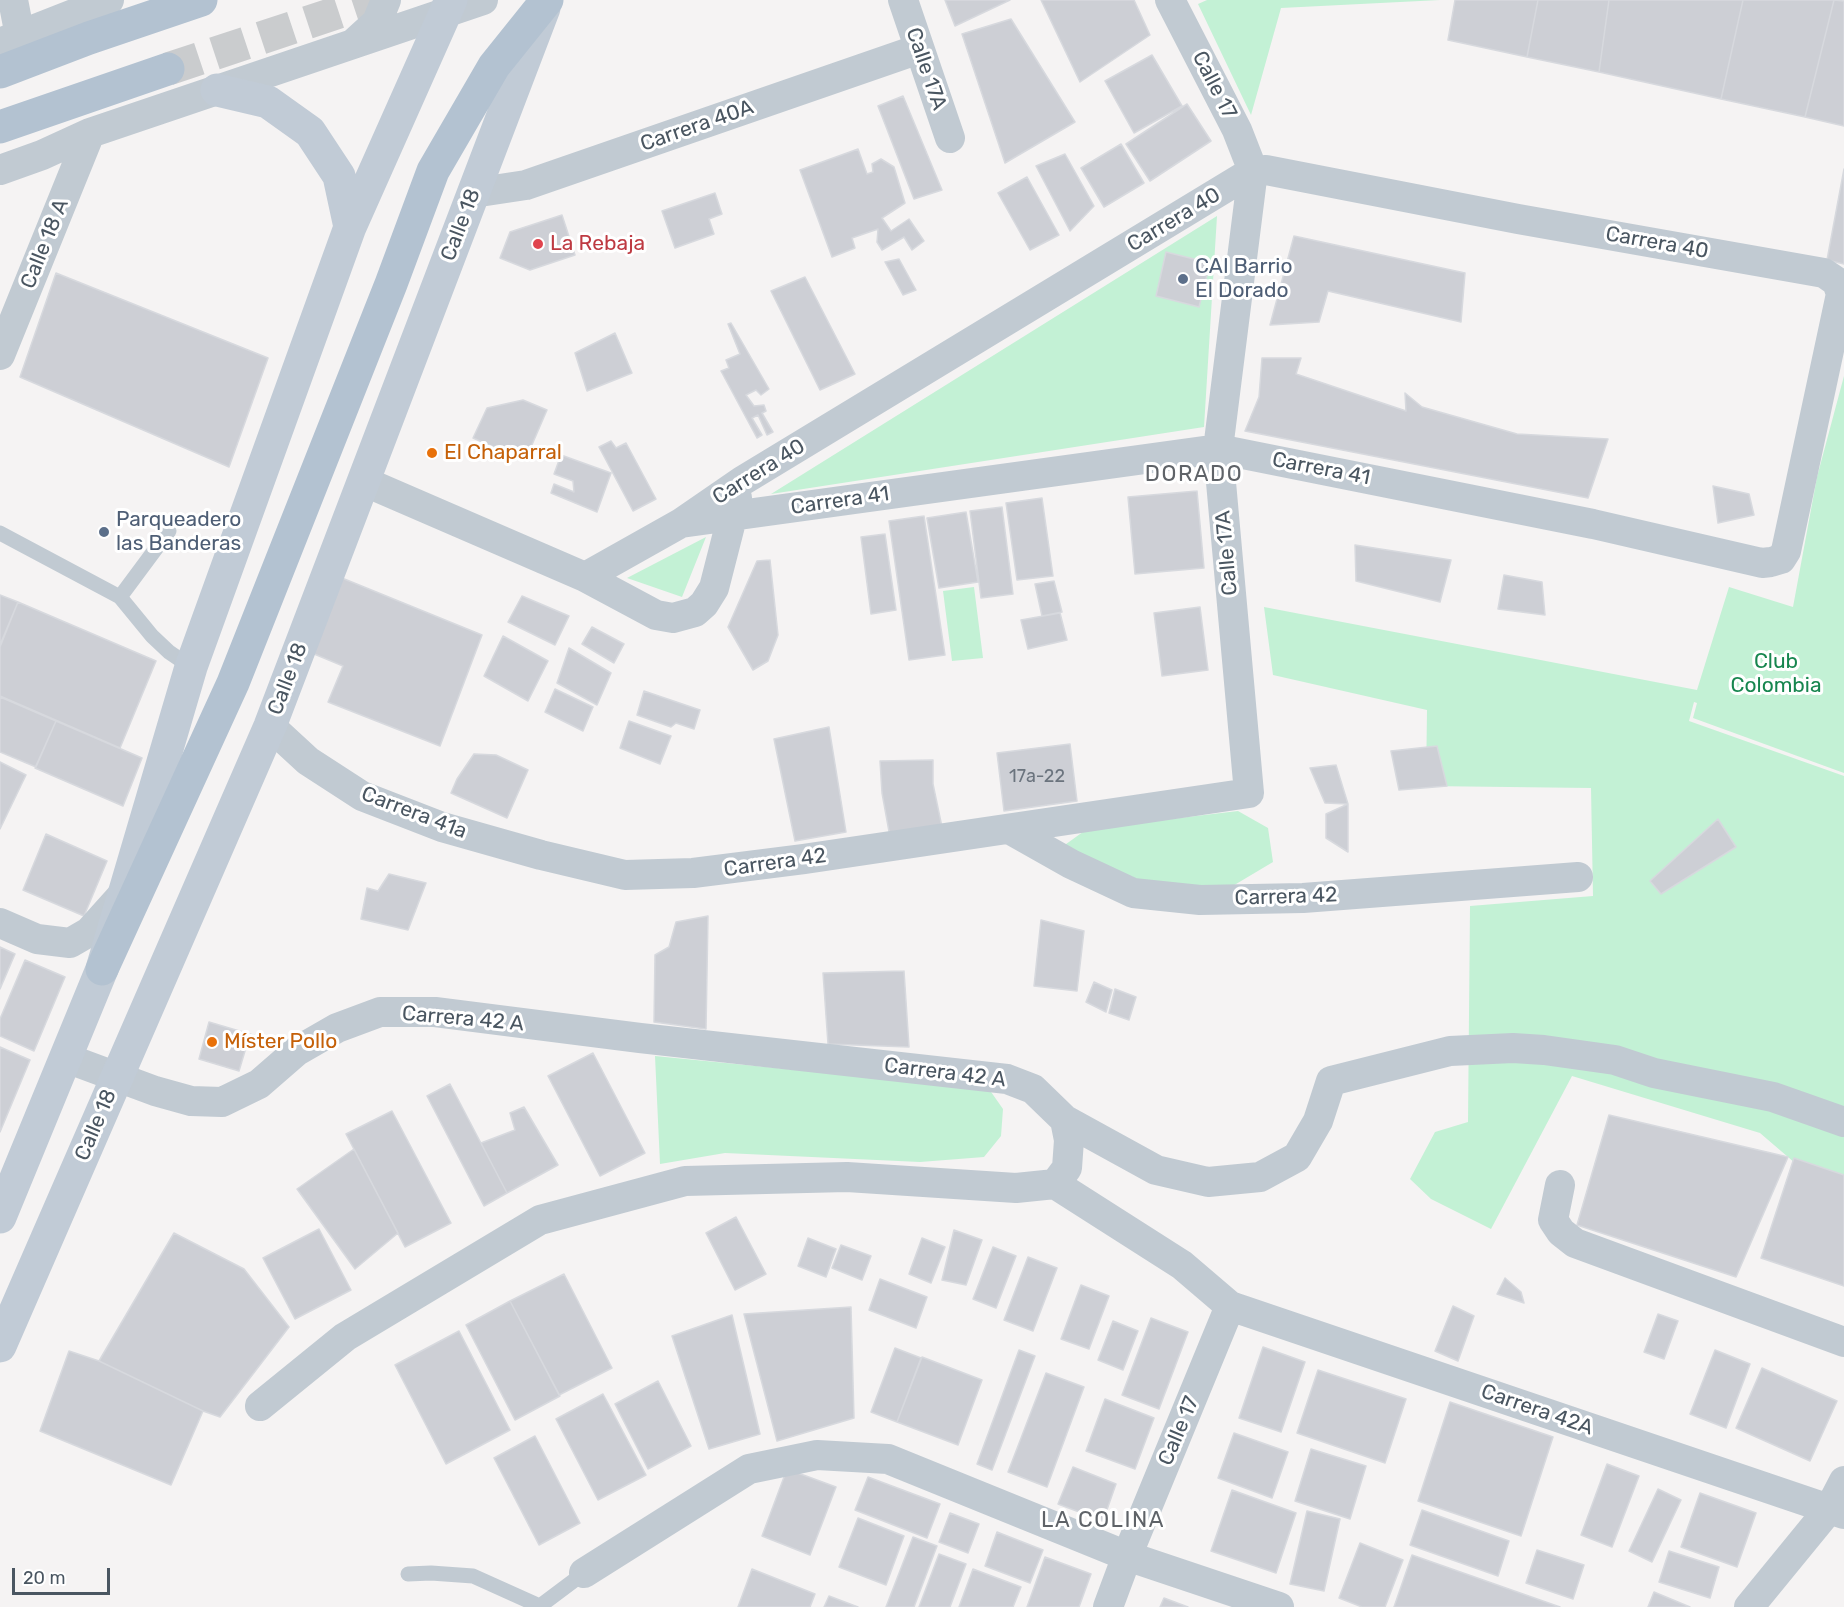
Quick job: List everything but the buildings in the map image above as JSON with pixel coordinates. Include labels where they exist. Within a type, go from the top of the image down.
[{"type":"main road","points":[[0,72],[89,38],[201,0]]},
{"type":"main road","points":[[0,1217],[9,1171],[66,1058],[102,969],[233,683],[434,171],[494,66],[547,0]]},
{"type":"main road","name":"Calle 18","points":[[0,1346],[270,726],[547,0]]},
{"type":"main road","points":[[102,969],[191,667],[350,227],[448,7]]},
{"type":"main road","points":[[0,127],[168,69]]},
{"type":"main road","points":[[217,90],[268,102],[310,132],[339,176],[350,227]]},
{"type":"street","points":[[13,0],[10,40],[110,0]]},
{"type":"street","points":[[355,42],[377,22],[386,0]]},
{"type":"street","points":[[0,170],[42,155],[90,133],[355,42],[448,7],[483,0]]},
{"type":"street","name":"Calle 17A","points":[[903,0],[950,138]]},
{"type":"street","name":"Calle 17","points":[[1180,3],[1238,130],[1253,171]]},
{"type":"street","name":"Carrera 40A","points":[[473,194],[526,185],[919,49]]},
{"type":"street","name":"Calle 18 A","points":[[0,355],[90,133]]},
{"type":"street","name":"Carrera 40","points":[[585,577],[681,524],[742,481],[1253,171],[1266,170],[1518,219],[1824,273],[1837,282],[1840,294],[1785,551],[1781,559],[1762,562]]},
{"type":"street","name":"Calle 17A","points":[[1249,793],[1218,449],[1253,171]]},
{"type":"street","name":"Carrera 41","points":[[681,524],[1218,449],[1593,524],[1762,562]]},
{"type":"street","points":[[363,481],[585,577],[656,615],[674,618],[695,612],[704,604],[714,588],[742,481]]},
{"type":"street","name":"Carrera 41a","points":[[270,726],[308,760],[362,796],[442,827],[542,855]]},
{"type":"street","name":"Carrera 42","points":[[542,855],[625,875],[693,873],[1249,793]]},
{"type":"street","name":"Carrera 42","points":[[1009,829],[1071,864],[1133,893],[1200,900],[1303,898],[1578,877]]},
{"type":"street","points":[[0,922],[37,939],[70,943],[89,932],[125,892]]},
{"type":"street","name":"Carrera 42 A","points":[[66,1058],[116,1078],[191,1101],[222,1102],[259,1084],[297,1051],[337,1028],[380,1012],[435,1012],[538,1026],[1007,1079],[1033,1089],[1065,1120],[1156,1170],[1208,1182],[1260,1177],[1297,1157],[1318,1121],[1331,1081],[1450,1051],[1513,1048],[1615,1060],[1654,1073],[1773,1097],[1844,1122]]},
{"type":"street","points":[[1055,1184],[1067,1168],[1069,1140],[1065,1120]]},
{"type":"street","points":[[260,1406],[345,1337],[540,1220],[685,1181],[848,1177],[1016,1188],[1055,1184],[1182,1265],[1230,1306]]},
{"type":"street","points":[[1560,1185],[1553,1220],[1561,1232],[1575,1243],[1844,1342]]},
{"type":"street","name":"Calle 17","points":[[1108,1607],[1230,1306]]},
{"type":"street","name":"Carrera 42A","points":[[1230,1306],[1837,1511]]},
{"type":"street","points":[[584,1573],[749,1469],[817,1455],[888,1459],[1127,1556],[1279,1607]]},
{"type":"street","points":[[1749,1607],[1837,1511],[1844,1481]]},
{"type":"lane","points":[[120,597],[169,531]]},
{"type":"lane","points":[[0,532],[120,597],[152,636],[169,652],[191,667]]},
{"type":"lane","points":[[408,1574],[473,1576],[541,1606],[584,1573]]},
{"type":"green space","points":[[1207,0],[1440,0],[1281,8],[1251,115],[1198,4]]},
{"type":"green space","points":[[1217,216],[1204,427],[771,494]]},
{"type":"green space","name":"Club Colombia","points":[[1844,376],[1844,773],[1693,718],[1697,703],[1694,702],[1689,721],[1844,776],[1844,1205],[1760,1133],[1572,1076],[1491,1229],[1431,1199],[1410,1179],[1435,1132],[1468,1122],[1470,906],[1593,896],[1591,788],[1426,786],[1427,710],[1273,675],[1264,607],[1697,690],[1729,587],[1793,607],[1817,477]]},
{"type":"green space","points":[[706,537],[682,597],[627,578]]},
{"type":"green space","points":[[974,587],[983,658],[952,661],[943,591]]},
{"type":"green space","points":[[1238,811],[1268,828],[1273,862],[1231,887],[1146,883],[1062,847],[1087,829]]},
{"type":"green space","points":[[655,1056],[989,1089],[1003,1109],[1001,1136],[984,1157],[920,1162],[725,1153],[660,1164]]},
{"type":"tunnel","points":[[168,69],[375,0]]},
{"type":"place","name":"La Rebaja","points":[[538,244]]},
{"type":"place","name":"CAI Barrio El Dorado","points":[[1183,279]]},
{"type":"place","name":"El Chaparral","points":[[432,453]]},
{"type":"place","name":"Parqueadero las Banderas","points":[[104,532]]},
{"type":"place","name":"Míster Pollo","points":[[212,1042]]},
{"type":"district","name":"DORADO","points":[[1194,475]]},
{"type":"district","name":"LA COLINA","points":[[1103,1521]]}]
